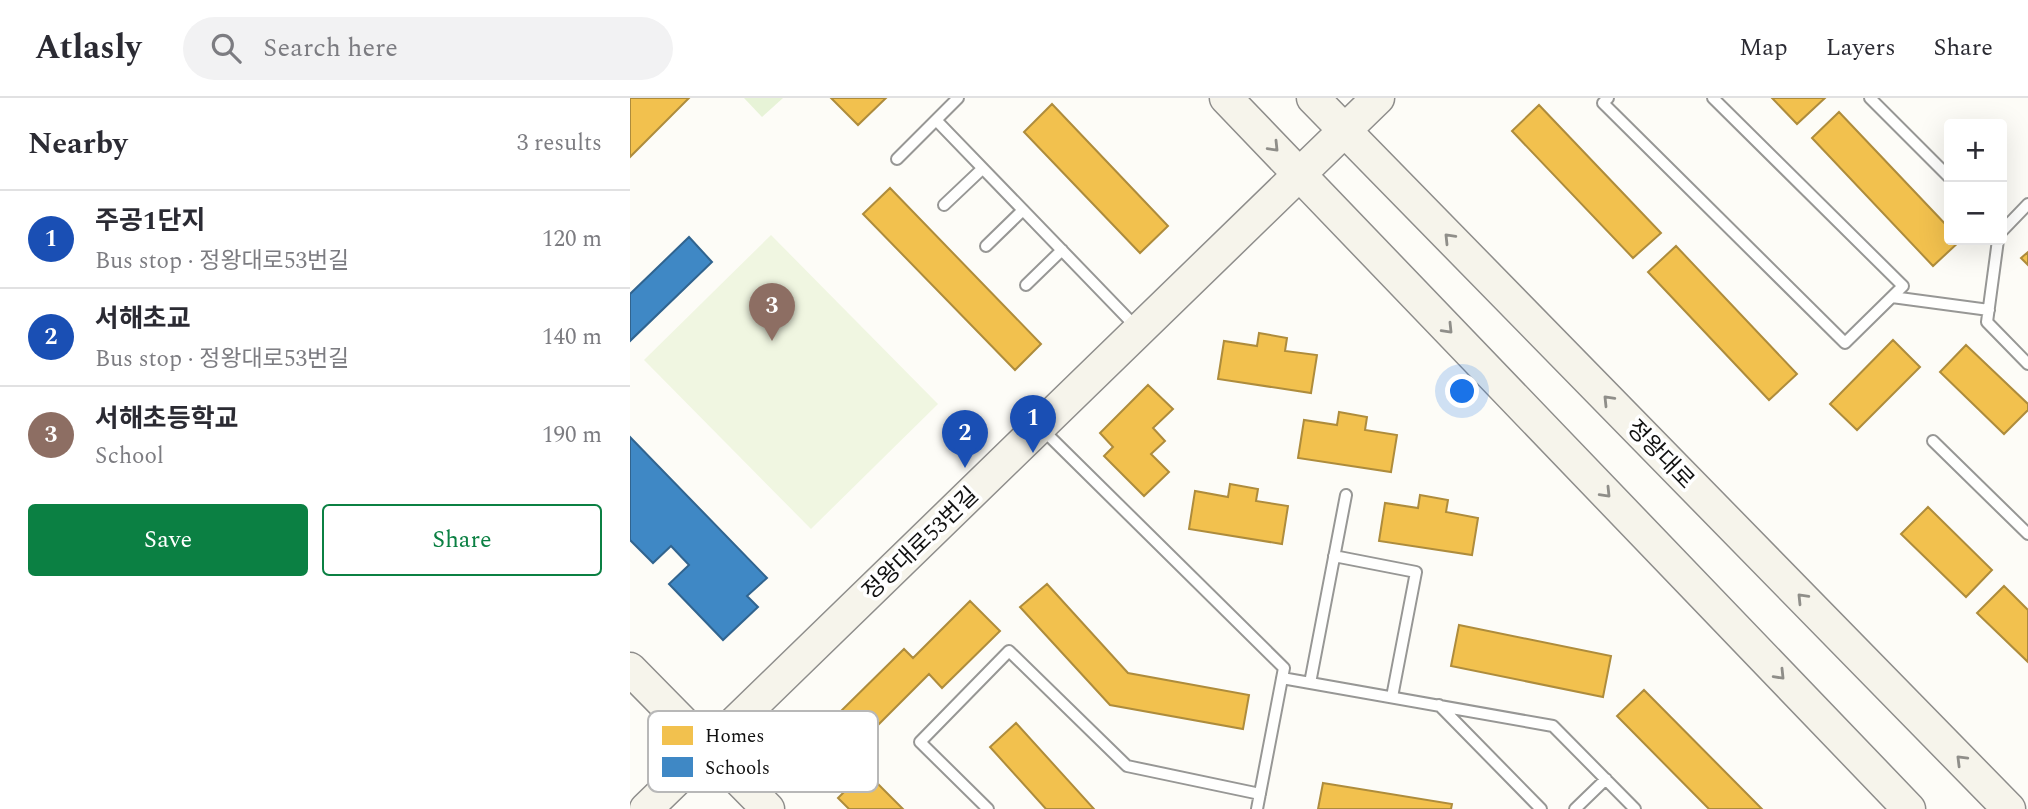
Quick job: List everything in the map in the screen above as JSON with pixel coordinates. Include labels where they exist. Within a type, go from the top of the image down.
[{"type":"street","points":[[1226,98],[1909,809]]},
{"type":"street","name":"정왕대로","points":[[1312,98],[2009,809]]},
{"type":"street","name":"정왕대로53번길","points":[[746,711],[1378,98]]},
{"type":"street","points":[[630,669],[671,711]]},
{"type":"street","name":"정왕대로53번길","points":[[646,809],[663,792]]},
{"type":"street","points":[[751,792],[768,809]]},
{"type":"lane","points":[[897,159],[958,98]]},
{"type":"lane","points":[[1608,98],[1603,103],[1845,343],[1903,286],[1713,98]]},
{"type":"lane","points":[[1878,100],[1944,172]]},
{"type":"lane","points":[[936,120],[1139,330]]},
{"type":"lane","points":[[944,205],[982,169]]},
{"type":"lane","points":[[2007,226],[2028,204]]},
{"type":"lane","points":[[986,246],[1023,210]]},
{"type":"lane","points":[[1999,245],[1987,322],[2028,364]]},
{"type":"lane","points":[[1026,285],[1062,250]]},
{"type":"lane","points":[[1892,297],[1989,310]]},
{"type":"lane","points":[[1040,426],[1284,668],[1257,809]]},
{"type":"lane","points":[[1933,441],[2028,534]]},
{"type":"lane","points":[[1310,682],[1346,495]]},
{"type":"lane","points":[[1334,556],[1416,572],[1392,697]]},
{"type":"lane","points":[[988,809],[920,742],[1009,651],[1127,766],[1260,793]]},
{"type":"lane","points":[[1282,678],[1553,726],[1636,809]]},
{"type":"lane","points":[[1439,705],[1541,809]]},
{"type":"lane","points":[[1575,809],[1606,779]]},
{"type":"green space","points":[[744,98],[783,98],[762,117]]},
{"type":"green space","points":[[771,235],[938,404],[811,529],[644,360]]},
{"type":"building: Homes","points":[[630,98],[689,98],[630,157]]},
{"type":"building: Homes","points":[[831,98],[886,98],[858,125]]},
{"type":"building: Homes","points":[[1772,98],[1825,98],[1797,124]]},
{"type":"building: Homes","points":[[1052,104],[1168,226],[1140,253],[1024,132]]},
{"type":"building: Homes","points":[[1539,105],[1661,233],[1633,258],[1512,131]]},
{"type":"building: Homes","points":[[1839,112],[1944,223],[1944,245],[1956,245],[1933,266],[1812,138]]},
{"type":"building: Homes","points":[[890,188],[1041,344],[1015,370],[863,214]]},
{"type":"building: Homes","points":[[1676,246],[1797,374],[1769,400],[1648,272]]},
{"type":"building: Homes","points":[[2028,252],[2028,265],[2021,258]]},
{"type":"building: Homes","points":[[1259,333],[1287,338],[1285,351],[1317,355],[1311,393],[1218,379],[1224,341],[1257,346]]},
{"type":"building: Homes","points":[[1893,340],[1920,367],[1857,430],[1830,404]]},
{"type":"building: Homes","points":[[1966,345],[2028,404],[2028,410],[2004,434],[1940,372]]},
{"type":"building: Homes","points":[[1148,385],[1173,409],[1153,428],[1165,441],[1151,454],[1169,472],[1144,496],[1104,456],[1113,447],[1100,433]]},
{"type":"building: Homes","points":[[1339,412],[1367,417],[1365,430],[1397,435],[1391,472],[1298,458],[1304,420],[1337,425]]},
{"type":"building: Homes","points":[[1230,484],[1258,489],[1256,501],[1288,506],[1282,544],[1189,529],[1195,491],[1228,497]]},
{"type":"building: Homes","points":[[1420,495],[1448,500],[1446,512],[1478,518],[1472,555],[1379,541],[1385,503],[1418,508]]},
{"type":"building: Homes","points":[[1928,507],[1992,570],[1966,597],[1901,534]]},
{"type":"building: Homes","points":[[1047,584],[1128,673],[1249,695],[1243,729],[1110,705],[1020,607]]},
{"type":"building: Homes","points":[[2004,586],[2028,610],[2028,662],[1977,613]]},
{"type":"building: Homes","points":[[970,601],[1000,631],[942,688],[929,674],[878,725],[878,711],[842,710],[904,649],[913,658]]},
{"type":"building: Homes","points":[[1459,625],[1611,656],[1603,697],[1451,666]]},
{"type":"building: Homes","points":[[1644,690],[1762,809],[1709,809],[1617,716]]},
{"type":"building: Homes","points":[[1016,723],[1094,809],[1046,809],[990,747]]},
{"type":"building: Homes","points":[[1323,783],[1452,804],[1451,809],[1318,809]]},
{"type":"building: Homes","points":[[878,784],[903,809],[849,809],[838,798],[844,792],[878,792]]},
{"type":"building: Schools","points":[[689,237],[712,262],[630,341],[630,294]]},
{"type":"building: Schools","points":[[630,437],[767,578],[747,596],[758,607],[723,640],[669,584],[689,565],[671,546],[653,563],[630,540]]},
{"type":"place","name":"서해초등학교","points":[[772,341]]},
{"type":"place","name":"주공1단지","points":[[1033,453]]},
{"type":"place","name":"서해초교","points":[[965,468]]}]
